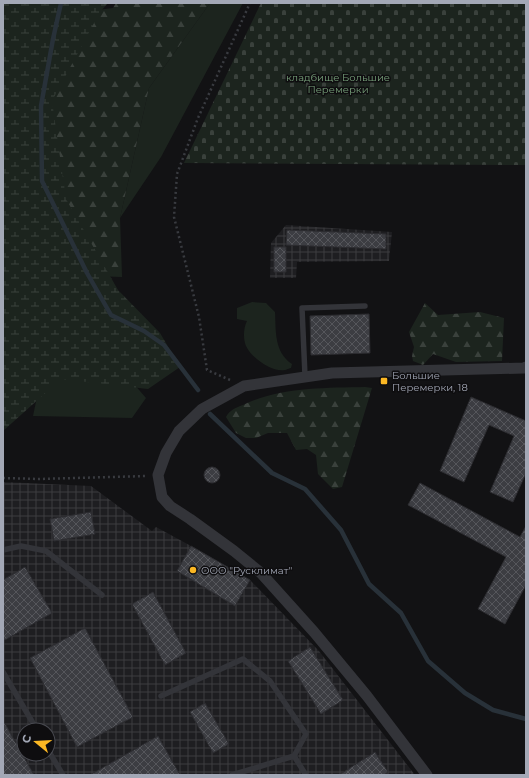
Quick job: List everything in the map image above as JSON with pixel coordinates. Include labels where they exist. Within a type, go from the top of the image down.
[{"type":"street","points":[[426,775],[367,696],[314,632],[261,573],[234,550],[170,506],[162,497],[158,475],[166,453],[179,432],[202,409],[244,386],[332,373],[526,367]]},
{"type":"lane","points":[[305,376],[302,308],[365,306]]},
{"type":"lane","points":[[3,550],[21,546],[46,551],[102,596]]},
{"type":"lane","points":[[161,696],[243,659],[270,681],[306,734],[294,756],[232,775]]},
{"type":"lane","points":[[3,672],[32,722]]},
{"type":"lane","points":[[294,756],[306,775]]},
{"type":"lane","points":[[55,762],[63,775]]},
{"type":"path","points":[[244,386],[207,370],[199,317],[174,217],[177,174],[198,118],[250,3]]},
{"type":"path","points":[[3,478],[39,479],[158,475]]},
{"type":"shaded area","points":[[286,225],[392,232],[389,261],[297,262],[296,278],[270,278],[271,243]]},
{"type":"shaded area","points":[[3,482],[91,486],[152,531],[156,527],[250,580],[319,651],[415,775],[3,775]]},
{"type":"green space","points":[[3,3],[108,3],[100,12],[52,101],[66,199],[118,290],[160,333],[180,367],[148,389],[61,379],[3,431]]},
{"type":"green space","points":[[116,3],[210,3],[149,88],[120,218],[122,277],[97,276],[64,213],[46,110],[83,12],[113,8]]},
{"type":"green space","points":[[210,3],[243,3],[161,157],[120,218],[149,88]]},
{"type":"green space","name":"кладбище Большие Перемерки","points":[[261,3],[526,3],[526,165],[184,163]]},
{"type":"green space","points":[[252,302],[266,303],[275,312],[277,341],[282,353],[292,364],[291,368],[280,370],[267,366],[256,358],[247,348],[244,335],[247,321],[237,319],[237,308]]},
{"type":"green space","points":[[425,303],[438,315],[480,312],[504,318],[502,361],[456,362],[433,354],[423,365],[413,361],[412,356],[414,347],[409,332]]},
{"type":"green space","points":[[121,369],[146,398],[132,418],[33,416],[42,373]]},
{"type":"green space","points":[[365,387],[372,388],[342,487],[333,489],[318,474],[316,455],[307,449],[296,450],[287,433],[268,433],[256,438],[246,438],[236,433],[226,417],[235,408],[272,395],[303,390]]},
{"type":"building","points":[[287,230],[386,234],[386,249],[286,245]]},
{"type":"building","points":[[274,247],[286,247],[286,272],[274,272]]},
{"type":"building","points":[[369,314],[370,353],[311,355],[310,316]]},
{"type":"building","points":[[471,397],[526,421],[526,473],[513,502],[490,492],[514,436],[489,425],[464,482],[440,471]]},
{"type":"building","points":[[212,467],[219,472],[220,475],[215,482],[212,483],[205,478],[204,475],[209,468]]},
{"type":"building","points":[[420,483],[520,537],[526,526],[526,585],[505,624],[478,609],[506,557],[408,505]]},
{"type":"building","points":[[91,512],[95,534],[54,541],[50,519]]},
{"type":"building","points":[[191,546],[250,580],[235,606],[177,571]]},
{"type":"building","points":[[25,567],[52,613],[3,641],[3,580]]},
{"type":"building","points":[[153,592],[186,653],[165,665],[132,604]]},
{"type":"building","points":[[85,628],[133,717],[77,747],[30,658]]},
{"type":"building","points":[[310,647],[343,700],[321,714],[288,661]]},
{"type":"building","points":[[205,703],[229,744],[213,753],[190,712]]},
{"type":"building","points":[[3,720],[16,743],[16,762],[27,762],[34,775],[3,775]]},
{"type":"building","points":[[158,736],[180,775],[90,775]]},
{"type":"building","points":[[375,752],[388,772],[384,775],[339,775]]},
{"type":"waterway","points":[[61,3],[41,106],[42,181],[87,273],[111,315],[144,331],[164,345],[198,390]]},
{"type":"waterway","points":[[210,414],[272,473],[305,489],[341,530],[369,584],[401,613],[428,661],[465,693],[493,710],[526,719]]},
{"type":"place","name":"Большие Перемерки, 18","points":[[384,381]]},
{"type":"place","name":"ООО \"Русклимат\"","points":[[193,570]]}]
